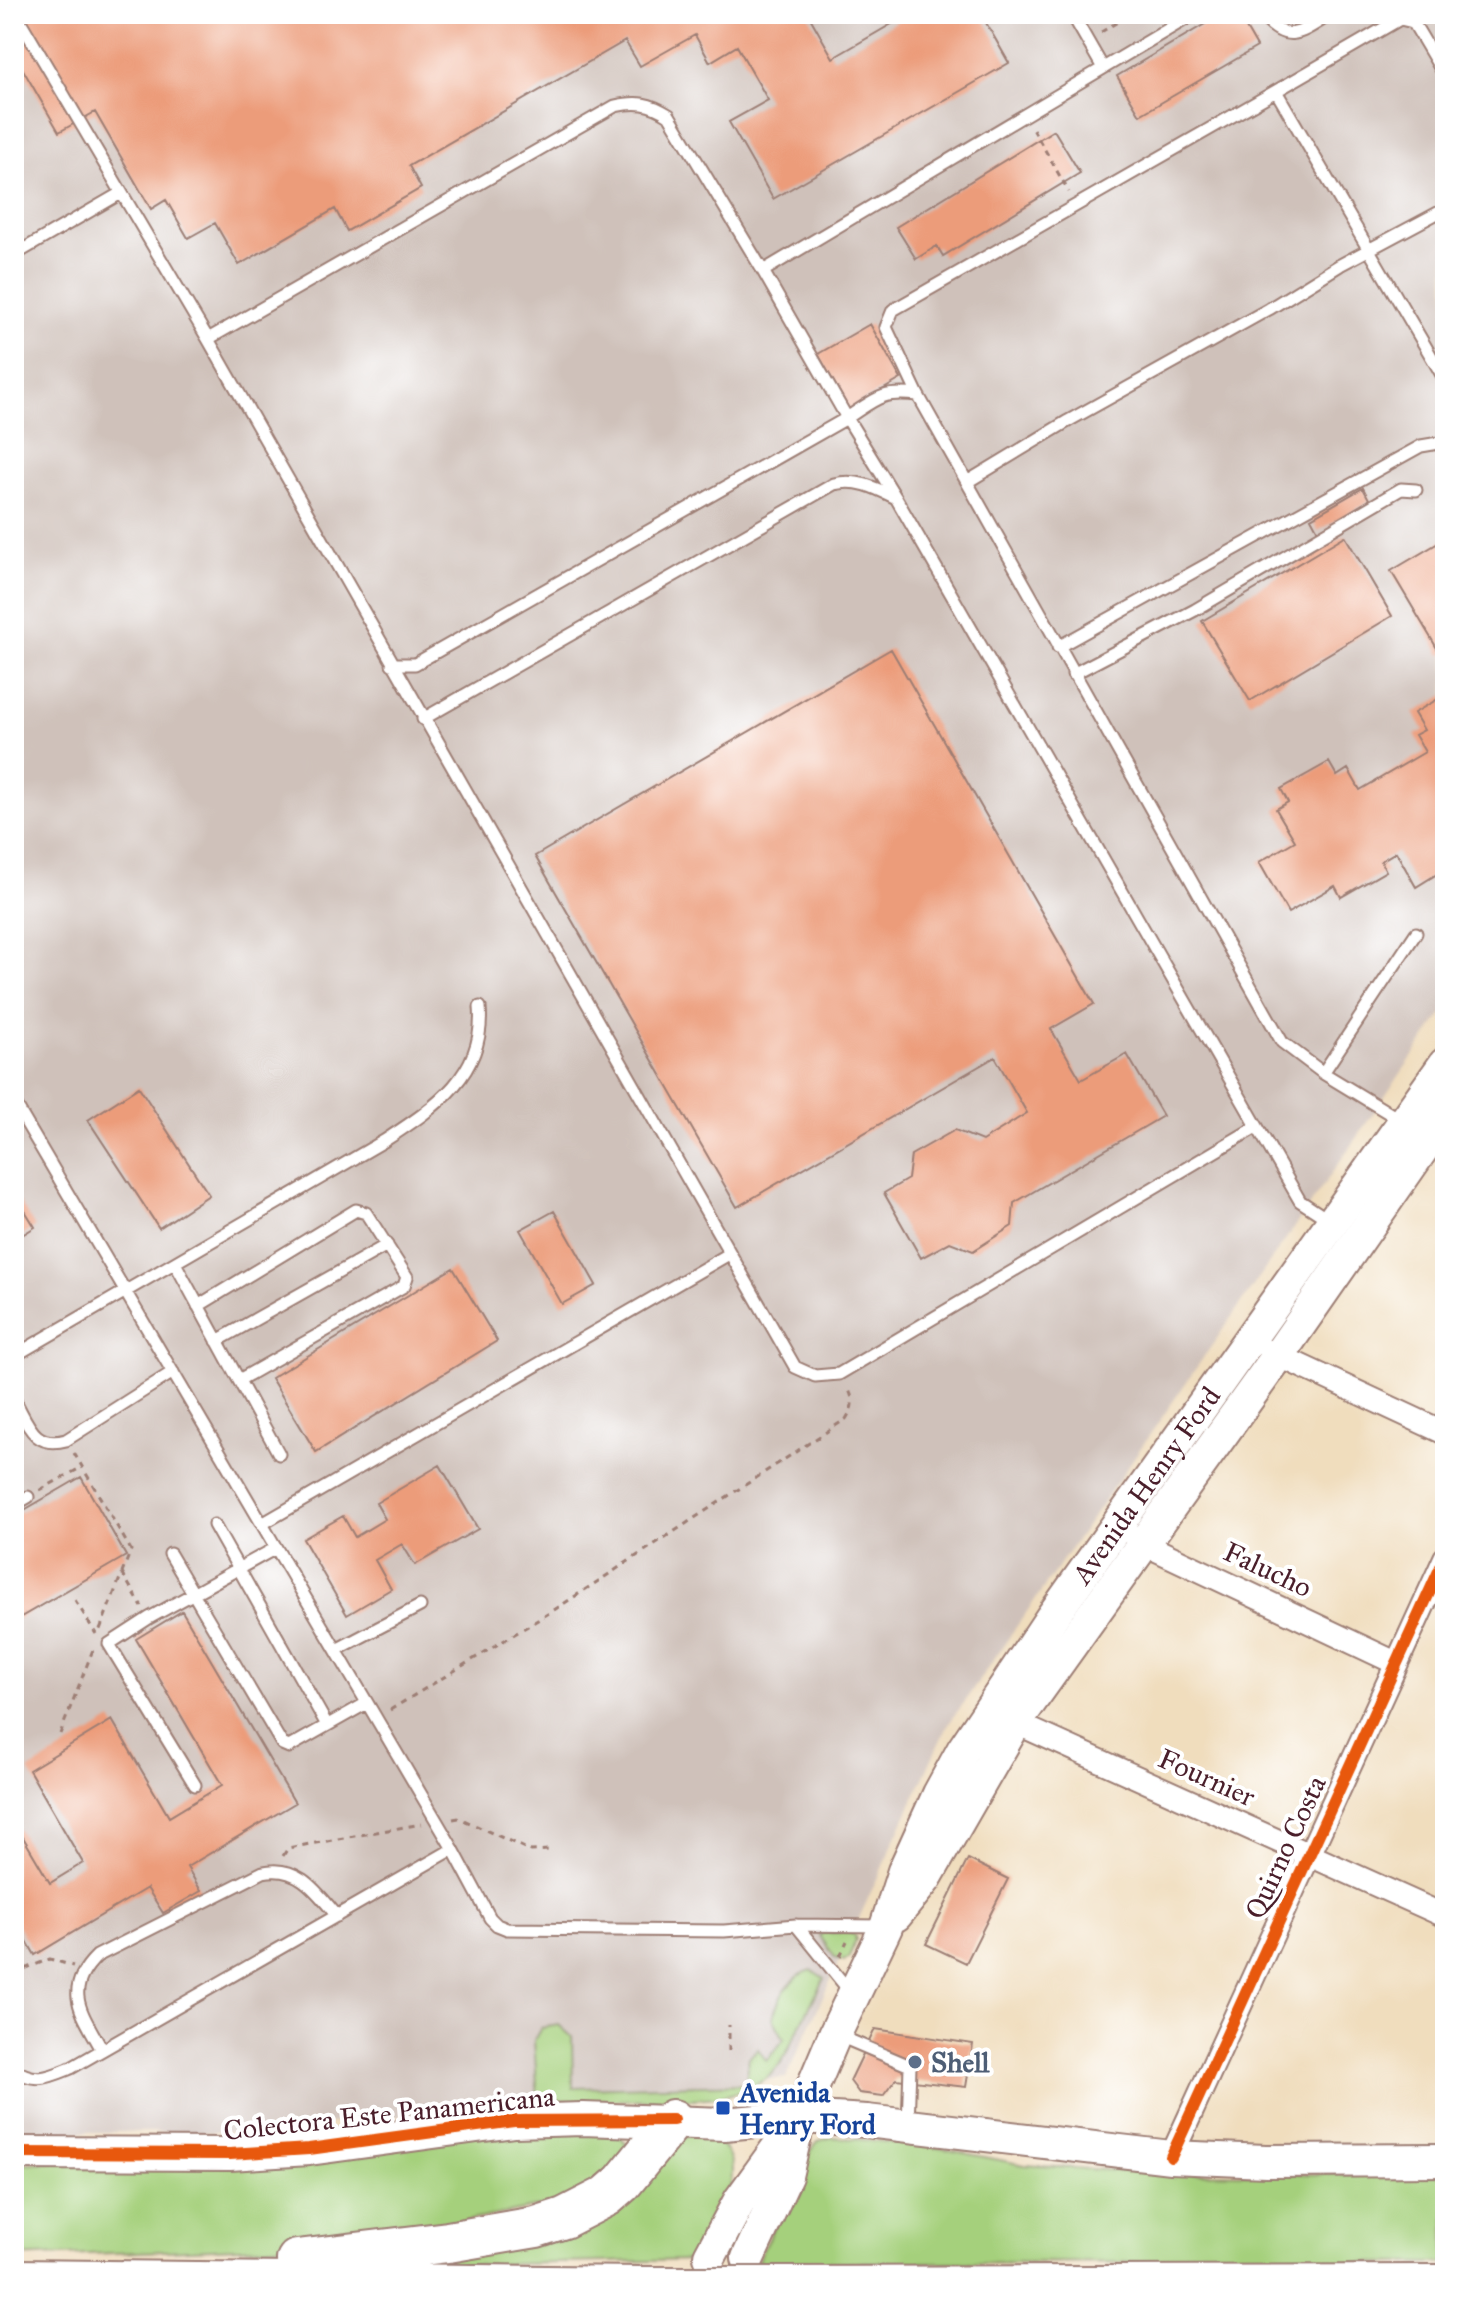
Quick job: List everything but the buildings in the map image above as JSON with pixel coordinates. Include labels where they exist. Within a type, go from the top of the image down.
[{"type":"highway","points":[[132,2279],[188,2270],[349,2255],[536,2227],[587,2208],[607,2196],[622,2183],[673,2120]]},
{"type":"highway","points":[[14,2280],[643,2287],[1445,2285]]},
{"type":"main road","name":"Avenida Henry Ford","points":[[1003,1716],[1119,1524],[1250,1340],[1346,1232],[1426,1126],[1445,1064]]},
{"type":"main road","name":"Avenida Henry Ford","points":[[710,2256],[740,2200],[800,2117],[886,1927],[904,1871],[963,1750],[1003,1716],[1144,1544],[1278,1356],[1346,1232]]},
{"type":"main road","name":"Colectora Este Panamericana","points":[[14,2153],[230,2154],[309,2149],[514,2121],[673,2120],[724,2124],[800,2117],[908,2126],[1171,2157],[1266,2161],[1445,2160]]},
{"type":"main road","points":[[748,2258],[786,2176],[800,2117]]},
{"type":"street","points":[[1250,1340],[1445,1433]]},
{"type":"street","name":"Falucho","points":[[1119,1524],[1144,1544],[1396,1663]]},
{"type":"street","name":"Quirno Costa","points":[[1171,2157],[1445,1558]]},
{"type":"street","name":"Fournier","points":[[1003,1716],[1445,1916]]},
{"type":"lane","points":[[16,14],[208,339],[795,1367],[815,1376],[839,1374],[1256,1127]]},
{"type":"lane","points":[[1072,14],[1103,68]]},
{"type":"lane","points":[[763,271],[1194,14]]},
{"type":"lane","points":[[1261,14],[1278,31],[1288,35],[1301,33],[1331,14]]},
{"type":"lane","points":[[1426,1126],[1323,1073],[1293,1053],[1275,1031],[918,395],[886,327],[893,310],[1400,19],[1413,22],[1445,76]]},
{"type":"lane","points":[[1276,91],[1445,380]]},
{"type":"lane","points":[[208,339],[615,106],[654,105],[669,115],[896,498],[1300,1201],[1346,1232]]},
{"type":"lane","points":[[14,255],[121,193]]},
{"type":"lane","points":[[967,482],[1340,265],[1445,209]]},
{"type":"lane","points":[[392,664],[415,664],[847,418],[875,399],[893,392],[918,395]]},
{"type":"lane","points":[[1058,647],[1421,446],[1445,442]]},
{"type":"lane","points":[[423,719],[834,484],[845,481],[863,483],[896,498]]},
{"type":"lane","points":[[1073,674],[1195,610],[1401,489],[1416,490]]},
{"type":"lane","points":[[1323,1073],[1416,933]]},
{"type":"lane","points":[[14,1356],[371,1148],[432,1109],[468,1069],[481,1025],[480,1007]]},
{"type":"lane","points":[[14,1102],[453,1849],[490,1918],[497,1925],[507,1929],[724,1931],[796,1925],[886,1927]]},
{"type":"lane","points":[[198,1306],[356,1210],[366,1213],[407,1277],[404,1286],[239,1380]]},
{"type":"lane","points":[[217,1341],[387,1245]]},
{"type":"lane","points":[[262,1524],[729,1254]]},
{"type":"lane","points":[[175,1263],[279,1454]]},
{"type":"lane","points":[[14,1399],[34,1434],[41,1441],[51,1444],[66,1440],[173,1372]]},
{"type":"lane","points":[[14,1505],[28,1497]]},
{"type":"lane","points":[[214,1525],[327,1725]]},
{"type":"lane","points":[[195,1785],[109,1644],[149,1618],[276,1548]]},
{"type":"lane","points":[[170,1554],[282,1744],[289,1747],[367,1703]]},
{"type":"lane","points":[[336,1650],[420,1606]]},
{"type":"lane","points":[[14,2069],[34,2080],[45,2079],[102,2050],[453,1849]]},
{"type":"lane","points":[[102,2050],[78,2006],[76,1994],[84,1969],[97,1956],[263,1872],[275,1869],[295,1873],[312,1886],[337,1916]]},
{"type":"lane","points":[[796,1925],[853,1996]]},
{"type":"lane","points":[[835,2034],[910,2066],[908,2126]]},
{"type":"path","points":[[1087,41],[1131,14]]},
{"type":"path","points":[[1026,115],[1077,205]]},
{"type":"path","points":[[377,1719],[554,1610],[846,1419],[851,1412],[853,1396],[839,1374]]},
{"type":"path","points":[[60,1734],[131,1550],[66,1440]]},
{"type":"path","points":[[28,1497],[82,1467]]},
{"type":"path","points":[[122,1573],[149,1618]]},
{"type":"path","points":[[75,1600],[98,1636]]},
{"type":"path","points":[[275,1869],[288,1848],[459,1818],[531,1851],[550,1850]]},
{"type":"path","points":[[840,1956],[849,1936]]},
{"type":"path","points":[[14,1973],[50,1959],[84,1969]]},
{"type":"path","points":[[729,2025],[729,2051]]},
{"type":"shaded area","points":[[14,14],[1445,14],[1445,1010],[946,1728],[786,2078],[241,2132],[14,2132]]},
{"type":"green space","points":[[822,1933],[854,1934],[856,1940],[844,1961],[835,1958],[820,1936]]},
{"type":"green space","points":[[812,1970],[824,1978],[781,2064],[766,2079],[747,2090],[693,2099],[538,2101],[534,2040],[541,2028],[559,2025],[572,2037],[573,2088],[746,2084],[749,2057],[758,2049],[767,2061],[784,2039],[773,2018],[782,1995],[797,1977]]},
{"type":"green space","points":[[524,2129],[619,2135],[627,2144],[627,2157],[570,2201],[368,2240],[14,2257],[14,2164]]},
{"type":"green space","points":[[694,2134],[717,2142],[728,2153],[732,2167],[726,2200],[696,2260],[355,2264],[516,2238],[667,2143]]},
{"type":"green space","points":[[832,2137],[924,2145],[1025,2165],[1152,2173],[1445,2175],[1445,2263],[757,2262],[806,2157],[818,2141]]},
{"type":"cycle path","points":[[1171,2157],[1445,1558]]},
{"type":"cycle path","points":[[14,2153],[230,2154],[309,2149],[514,2121],[673,2120]]},
{"type":"place","name":"Shell","points":[[915,2062]]},
{"type":"place","name":"Avenida Henry Ford","points":[[723,2108]]}]
